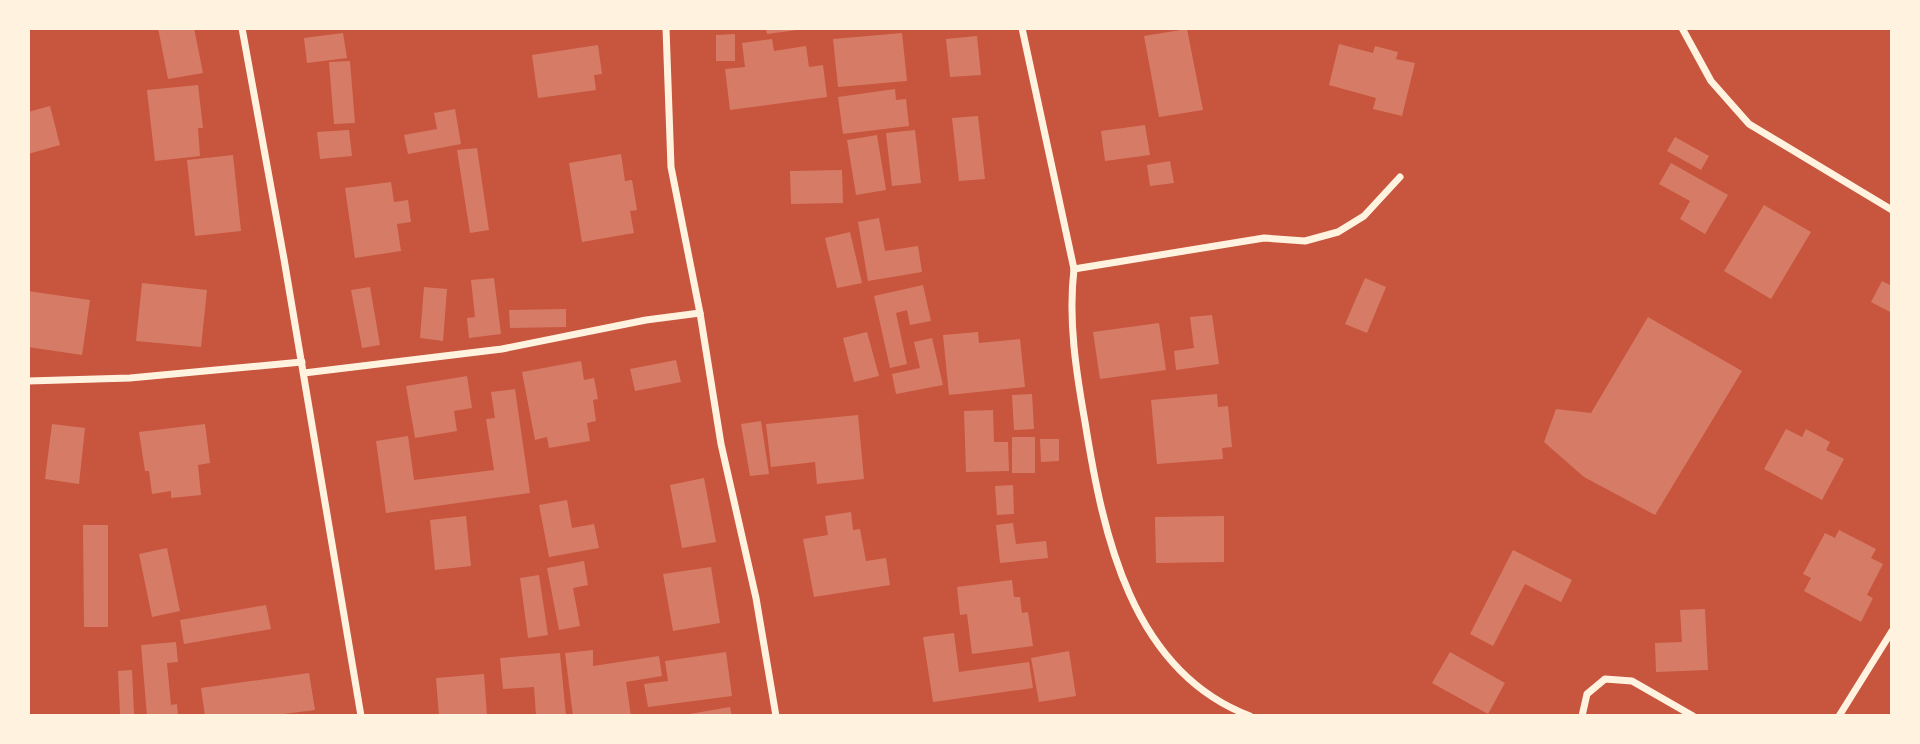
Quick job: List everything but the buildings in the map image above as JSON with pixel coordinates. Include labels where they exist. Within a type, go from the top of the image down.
[{"type":"street","points":[[242,28],[304,373],[361,716]]},
{"type":"street","points":[[666,28],[671,167],[700,313],[721,444],[756,598],[776,716]]},
{"type":"street","points":[[1022,28],[1074,269],[1070,303],[1077,371],[1101,512],[1117,567],[1140,618],[1159,646],[1196,685],[1224,706],[1250,716]]},
{"type":"street","points":[[1682,28],[1711,81],[1749,124],[1892,210]]},
{"type":"street","points":[[1074,269],[1264,238],[1305,241],[1338,232],[1364,216],[1400,177]]},
{"type":"street","points":[[304,373],[502,349],[646,320],[700,313]]},
{"type":"street","points":[[28,381],[130,378],[302,362]]},
{"type":"street","points":[[1839,716],[1892,631]]},
{"type":"street","points":[[1582,716],[1587,694],[1605,679],[1632,681],[1693,716]]}]
